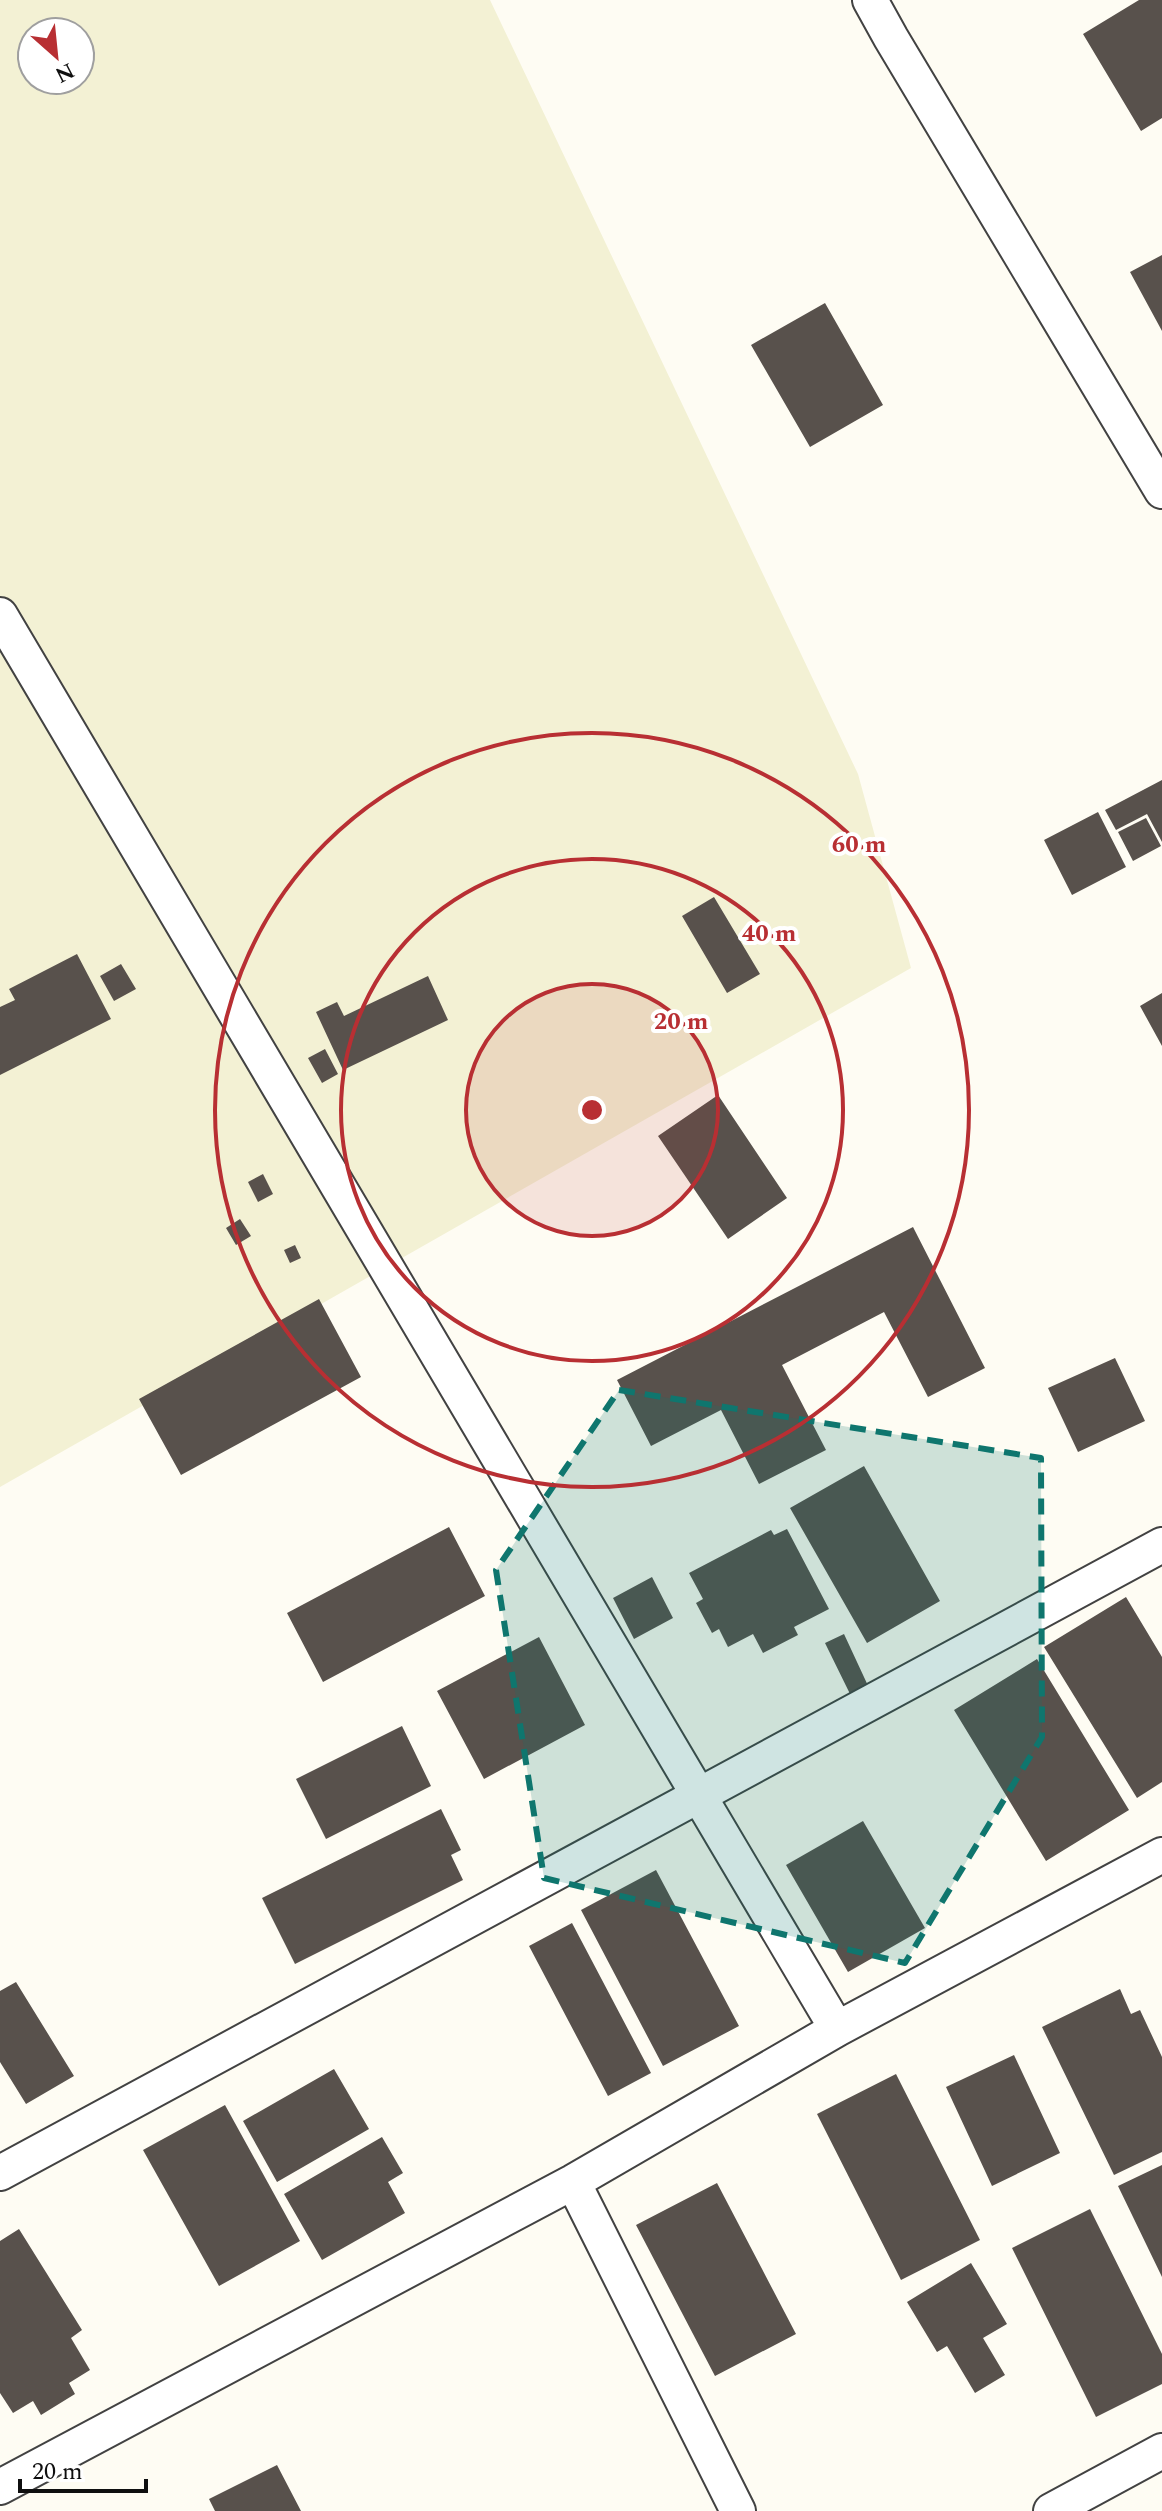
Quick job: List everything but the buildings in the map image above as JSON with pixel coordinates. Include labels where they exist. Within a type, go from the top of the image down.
[{"type":"street","points":[[870,0],[1162,491]]},
{"type":"street","points":[[0,615],[837,2029]]},
{"type":"street","points":[[0,2173],[1162,1545]]},
{"type":"street","points":[[0,2487],[573,2182],[837,2029],[1162,1855]]},
{"type":"street","points":[[573,2182],[738,2511]]},
{"type":"street","points":[[1051,2511],[1162,2451]]},
{"type":"highlighted area","points":[[619,1390],[1041,1458],[1042,1737],[905,1963],[544,1878],[496,1570]]},
{"type":"shaded area","points":[[0,0],[490,0],[858,774],[911,968],[0,1487]]}]
